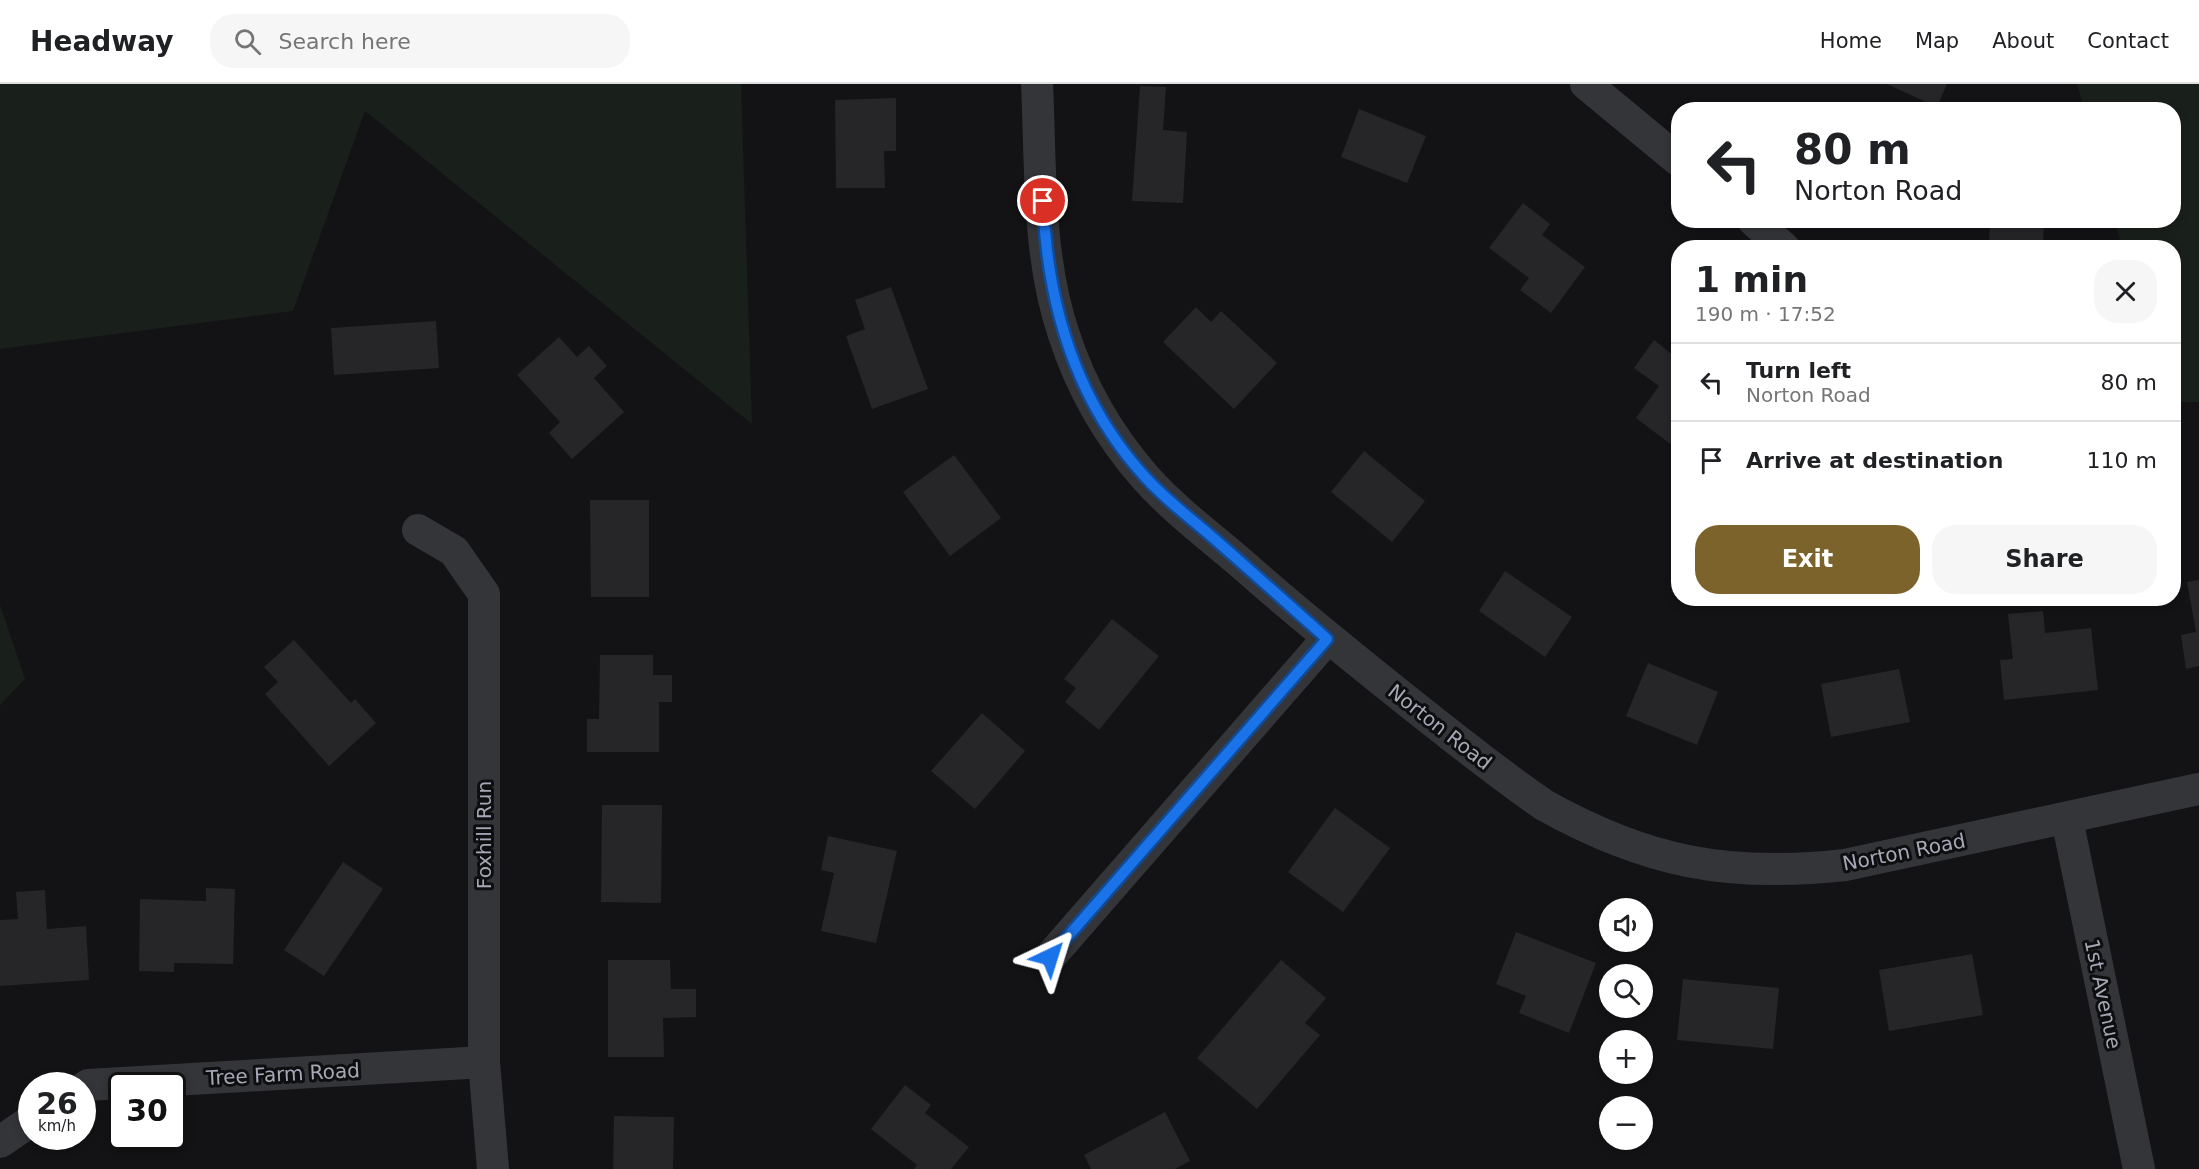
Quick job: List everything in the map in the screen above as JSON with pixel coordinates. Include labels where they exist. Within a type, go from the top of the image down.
[{"type":"street","name":"Norton Road","points":[[1037,84],[1044,225],[1053,294],[1063,334],[1097,410],[1145,477],[1175,507],[1327,639],[1544,805],[1582,826],[1624,844],[1666,857],[1711,866],[1755,870],[1800,870],[1845,865],[2199,789]]},
{"type":"street","points":[[1586,84],[1671,154]]},
{"type":"street","points":[[1762,228],[1775,240]]},
{"type":"street","name":"Foxhill Run","points":[[418,530],[454,550],[484,594],[484,1062],[493,1169]]},
{"type":"street","points":[[1050,957],[1327,639]]},
{"type":"street","name":"1st Avenue","points":[[2067,819],[2139,1169]]},
{"type":"street","name":"Tree Farm Road","points":[[96,1085],[484,1062]]},
{"type":"street","points":[[0,1142],[18,1130]]},
{"type":"shaded area","points":[[0,84],[741,84],[752,424],[365,111],[293,311],[0,349]]},
{"type":"shaded area","points":[[2077,84],[2199,84],[2199,402],[2181,402],[2181,240],[2120,240],[2117,228],[2181,228],[2181,102],[2082,102]]},
{"type":"shaded area","points":[[0,605],[25,679],[0,705]]},
{"type":"building","points":[[1887,84],[1947,84],[1939,102],[1926,102]]},
{"type":"building","points":[[1140,86],[1166,87],[1163,130],[1187,132],[1183,203],[1132,201]]},
{"type":"building","points":[[896,98],[896,151],[884,151],[885,188],[836,188],[835,100]]},
{"type":"building","points":[[1359,109],[1426,136],[1407,183],[1341,157]]},
{"type":"building","points":[[1523,203],[1550,224],[1542,235],[1585,267],[1551,313],[1520,290],[1529,278],[1489,248]]},
{"type":"building","points":[[1990,228],[2044,228],[2043,240],[1989,240]]},
{"type":"building","points":[[891,287],[928,389],[872,409],[846,336],[865,329],[855,300]]},
{"type":"building","points":[[1196,307],[1211,322],[1221,311],[1277,363],[1234,409],[1163,342]]},
{"type":"building","points":[[436,321],[439,368],[334,375],[331,328]]},
{"type":"building","points":[[559,337],[577,357],[589,346],[607,366],[594,378],[624,412],[572,459],[549,433],[560,422],[517,375]]},
{"type":"building","points":[[1654,340],[1671,353],[1671,444],[1636,418],[1659,386],[1634,368]]},
{"type":"building","points":[[1364,451],[1425,501],[1392,542],[1331,492]]},
{"type":"building","points":[[954,455],[1001,518],[950,556],[903,492]]},
{"type":"building","points":[[590,500],[649,500],[649,597],[591,597]]},
{"type":"building","points":[[1505,571],[1572,617],[1545,657],[1479,611]]},
{"type":"building","points":[[2199,580],[2199,666],[2186,669],[2181,635],[2196,632],[2187,582]]},
{"type":"building","points":[[2043,611],[2045,633],[2091,628],[2098,690],[2004,700],[2000,660],[2013,659],[2008,614]]},
{"type":"building","points":[[1112,619],[1159,656],[1099,730],[1065,702],[1076,688],[1064,679]]},
{"type":"building","points":[[294,640],[351,703],[355,699],[376,723],[329,766],[265,694],[278,682],[264,667]]},
{"type":"building","points":[[600,655],[653,655],[653,675],[672,675],[672,702],[659,702],[659,752],[587,752],[587,719],[599,719]]},
{"type":"building","points":[[1648,663],[1718,692],[1697,745],[1626,716]]},
{"type":"building","points":[[1899,669],[1910,722],[1831,737],[1821,684]]},
{"type":"building","points":[[982,713],[1025,751],[975,809],[931,771]]},
{"type":"building","points":[[602,805],[662,805],[661,903],[601,902]]},
{"type":"building","points":[[1335,808],[1390,848],[1343,912],[1288,872]]},
{"type":"building","points":[[828,836],[897,851],[876,943],[821,931],[834,873],[821,870]]},
{"type":"building","points":[[343,862],[383,889],[324,976],[284,950]]},
{"type":"building","points":[[206,888],[235,889],[233,964],[174,963],[174,972],[139,971],[140,899],[206,901]]},
{"type":"building","points":[[45,890],[47,929],[86,926],[89,980],[0,986],[0,920],[18,919],[16,892]]},
{"type":"building","points":[[1516,932],[1596,963],[1569,1033],[1519,1013],[1526,996],[1496,984]]},
{"type":"building","points":[[1972,954],[1983,1015],[1889,1031],[1879,970]]},
{"type":"building","points":[[608,960],[670,960],[671,989],[696,989],[696,1017],[663,1018],[664,1057],[608,1057]]},
{"type":"building","points":[[1281,960],[1326,998],[1305,1023],[1320,1035],[1257,1109],[1197,1058]]},
{"type":"building","points":[[1683,979],[1779,988],[1773,1049],[1677,1040]]},
{"type":"building","points":[[905,1085],[931,1105],[925,1113],[969,1147],[951,1169],[914,1169],[917,1165],[871,1129]]},
{"type":"building","points":[[1165,1112],[1190,1161],[1175,1169],[1091,1169],[1084,1155]]},
{"type":"building","points":[[614,1116],[674,1117],[673,1169],[613,1169]]},
{"type":"route","points":[[1043,201],[1046,253],[1063,334],[1078,373],[1097,410],[1145,477],[1175,507],[1327,639],[1050,957]]}]
